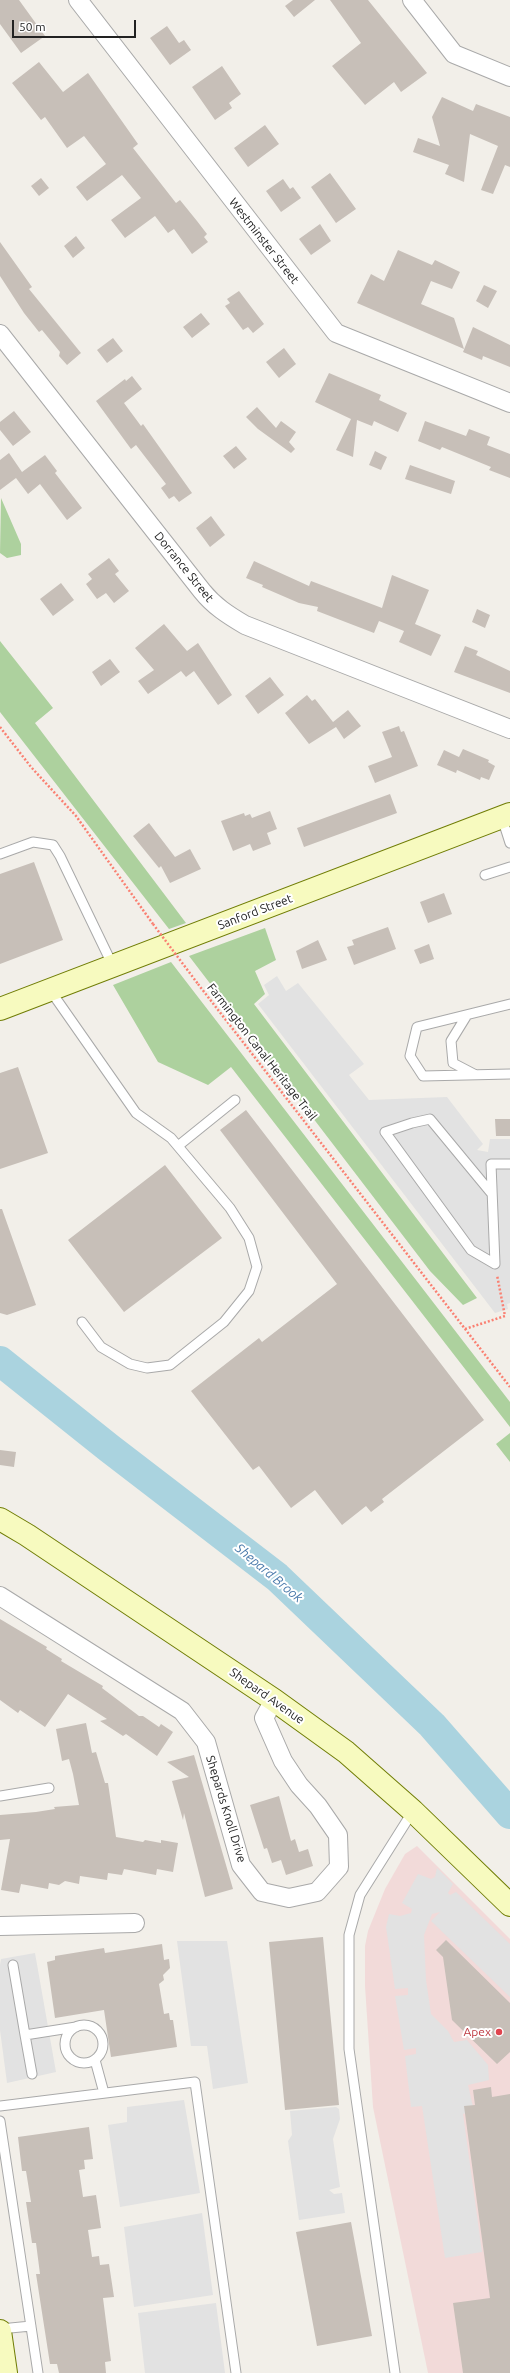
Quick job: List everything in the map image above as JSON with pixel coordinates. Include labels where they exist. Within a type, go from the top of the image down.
[{"type":"main road","name":"Sanford Street","points":[[0,1009],[506,816]]},
{"type":"main road","name":"Shepard Avenue","points":[[0,1519],[27,1535],[274,1700],[346,1752],[413,1811],[510,1905]]},
{"type":"main road","points":[[0,2330],[6,2373]]},
{"type":"street","name":"Westminster Street","points":[[78,0],[336,333],[510,403]]},
{"type":"street","points":[[412,0],[454,54],[510,77]]},
{"type":"street","name":"Dorrance Street","points":[[0,334],[202,591],[212,603],[226,615],[245,625],[510,730]]},
{"type":"street","name":"Shepards Knoll Drive","points":[[0,1596],[182,1711],[206,1742],[241,1865],[262,1892],[289,1898],[317,1892],[338,1867],[338,1835],[318,1806],[299,1785],[271,1737],[264,1718],[274,1700]]},
{"type":"street","points":[[0,1926],[135,1923]]},
{"type":"lane","points":[[506,816],[510,843]]},
{"type":"lane","points":[[0,854],[33,842],[53,846],[60,856],[113,966]]},
{"type":"lane","points":[[485,875],[510,867]]},
{"type":"lane","points":[[50,990],[136,1113],[171,1138],[230,1208],[249,1238],[257,1266],[249,1291],[224,1322],[170,1366],[147,1368],[130,1364],[101,1347],[82,1322]]},
{"type":"lane","points":[[510,1004],[417,1027],[410,1056],[423,1076],[510,1074]]},
{"type":"lane","points":[[467,1015],[451,1041],[453,1063],[476,1075]]},
{"type":"lane","points":[[178,1146],[234,1100]]},
{"type":"lane","points":[[492,1194],[430,1119],[385,1132],[471,1250],[495,1264]]},
{"type":"lane","points":[[495,1264],[491,1164],[510,1164]]},
{"type":"lane","points":[[0,1796],[49,1788]]},
{"type":"lane","points":[[395,2373],[349,2049],[349,1935],[360,1895],[413,1811]]},
{"type":"lane","points":[[13,1965],[32,2074]]},
{"type":"lane","points":[[25,2035],[76,2027],[88,2026],[99,2032],[104,2044],[103,2050],[95,2060],[83,2063],[72,2059],[68,2054],[66,2048],[67,2036],[76,2027]]},
{"type":"lane","points":[[95,2060],[104,2093]]},
{"type":"lane","points":[[0,2106],[195,2082],[236,2373]]},
{"type":"lane","points":[[0,2121],[38,2373]]},
{"type":"lane","points":[[0,2330],[31,2326]]},
{"type":"path","name":"Farmington Canal Heritage Trail","points":[[0,727],[31,767],[76,816],[198,984],[510,1387]]},
{"type":"path","points":[[465,1330],[505,1316],[495,1264]]},
{"type":"shaded area","points":[[277,976],[286,991],[298,983],[364,1064],[349,1075],[369,1100],[447,1097],[483,1144],[477,1150],[488,1152],[490,1139],[510,1139],[510,1303],[507,1304],[508,1309],[495,1313],[258,1004],[269,995],[264,985]]},
{"type":"shaded area","points":[[417,1846],[510,1939],[510,2373],[428,2373],[373,2107],[365,1986],[365,1946],[368,1931],[385,1889],[405,1854]]},
{"type":"shaded area","points":[[437,1868],[453,1884],[448,1893],[450,1895],[456,1892],[510,1944],[510,1997],[431,1921],[440,1912],[432,1914],[424,1935],[426,1980],[431,2014],[448,2031],[454,2042],[467,2040],[488,2065],[489,2080],[468,2085],[474,2111],[463,2114],[482,2252],[445,2258],[422,2106],[411,2107],[405,2056],[416,2054],[416,2048],[404,2050],[395,1996],[408,1995],[408,1988],[395,1989],[386,1927],[389,1914],[400,1916],[411,1913],[412,1909],[402,1903],[418,1874],[431,1879],[435,1877]]},
{"type":"shaded area","points":[[177,1941],[227,1941],[248,2083],[213,2089],[207,2046],[191,2046]]},
{"type":"shaded area","points":[[35,1953],[56,2072],[7,2083],[0,2030],[1,1959]]},
{"type":"shaded area","points":[[184,2100],[200,2193],[120,2207],[108,2125],[127,2122],[127,2107]]},
{"type":"shaded area","points":[[336,2107],[339,2109],[340,2119],[333,2139],[340,2187],[329,2190],[334,2194],[342,2193],[345,2213],[299,2220],[288,2141],[292,2135],[290,2111]]},
{"type":"shaded area","points":[[202,2213],[213,2295],[134,2307],[124,2227]]},
{"type":"shaded area","points":[[216,2303],[225,2373],[145,2373],[138,2313]]},
{"type":"green space","points":[[1,498],[21,544],[21,555],[7,558],[0,553]]},
{"type":"green space","points":[[0,641],[53,708],[35,723],[186,923],[169,929],[0,712]]},
{"type":"green space","points":[[265,928],[276,960],[255,971],[265,994],[254,1004],[477,1298],[463,1305],[430,1271],[189,956]]},
{"type":"green space","points":[[171,962],[510,1402],[510,1427],[231,1067],[208,1085],[158,1062],[113,985]]},
{"type":"green space","points":[[510,1433],[510,1462],[496,1444]]},
{"type":"building","points":[[0,0],[19,0],[45,36],[21,53],[0,24]]},
{"type":"building","points":[[293,0],[315,0],[294,17],[285,6]]},
{"type":"building","points":[[330,0],[368,0],[427,73],[401,92],[394,82],[365,105],[332,66],[361,43]]},
{"type":"building","points":[[167,26],[179,43],[184,40],[191,50],[170,65],[150,38]]},
{"type":"building","points":[[39,62],[63,92],[88,73],[138,144],[133,148],[176,203],[180,200],[197,221],[207,234],[204,237],[208,242],[192,254],[174,229],[168,233],[155,216],[125,238],[111,220],[141,198],[122,175],[87,201],[76,187],[106,164],[84,136],[67,148],[45,117],[41,120],[12,83]]},
{"type":"building","points":[[222,66],[241,94],[229,103],[232,108],[215,120],[192,87]]},
{"type":"building","points":[[442,97],[473,111],[476,104],[510,117],[510,167],[505,165],[493,194],[481,190],[498,146],[470,134],[464,182],[445,174],[449,165],[413,152],[418,138],[440,146],[432,117]]},
{"type":"building","points":[[265,125],[279,144],[248,167],[234,148]]},
{"type":"building","points":[[330,173],[356,209],[336,223],[311,187]]},
{"type":"building","points":[[41,178],[49,188],[39,196],[31,186]]},
{"type":"building","points":[[283,179],[290,189],[293,187],[301,198],[281,212],[266,191]]},
{"type":"building","points":[[320,224],[331,241],[311,255],[299,239]]},
{"type":"building","points":[[76,236],[85,248],[73,258],[64,246]]},
{"type":"building","points":[[0,242],[32,287],[29,289],[81,353],[67,365],[59,356],[60,352],[42,330],[39,332],[24,313],[0,276]]},
{"type":"building","points":[[398,250],[432,265],[435,260],[460,272],[452,289],[431,281],[421,304],[454,318],[464,349],[357,303],[371,274],[384,281]]},
{"type":"building","points":[[484,285],[497,291],[488,308],[476,301]]},
{"type":"building","points":[[239,291],[264,324],[253,333],[248,327],[243,330],[225,306],[230,303],[227,299]]},
{"type":"building","points":[[201,313],[210,324],[192,338],[183,327]]},
{"type":"building","points":[[473,327],[510,345],[510,367],[483,356],[482,360],[463,352]]},
{"type":"building","points":[[113,338],[123,351],[107,363],[97,350]]},
{"type":"building","points":[[284,348],[296,364],[279,378],[266,362]]},
{"type":"building","points":[[329,373],[381,395],[379,400],[407,413],[398,432],[374,421],[372,426],[357,420],[353,457],[336,450],[351,419],[315,402]]},
{"type":"building","points":[[132,376],[142,389],[124,403],[141,426],[143,424],[192,493],[179,502],[174,496],[169,499],[161,488],[166,484],[136,445],[131,449],[96,401],[125,379],[126,381]]},
{"type":"building","points":[[257,407],[276,428],[281,421],[296,432],[289,442],[295,449],[291,453],[258,429],[246,417]]},
{"type":"building","points":[[14,411],[31,432],[13,446],[0,430],[0,422]]},
{"type":"building","points":[[425,421],[466,436],[469,429],[490,437],[487,445],[510,454],[510,478],[489,470],[491,467],[442,447],[440,450],[418,441]]},
{"type":"building","points":[[236,446],[247,459],[234,469],[223,456]]},
{"type":"building","points":[[375,451],[387,457],[381,470],[369,465]]},
{"type":"building","points":[[9,453],[22,472],[45,455],[57,471],[55,473],[82,508],[67,520],[40,484],[28,494],[16,478],[0,490],[0,460]]},
{"type":"building","points":[[410,465],[455,481],[451,494],[405,479]]},
{"type":"building","points":[[211,516],[225,535],[210,547],[196,528]]},
{"type":"building","points":[[109,558],[119,571],[115,574],[129,591],[114,603],[106,593],[97,599],[86,584],[92,579],[88,574]]},
{"type":"building","points":[[254,561],[309,586],[311,581],[382,608],[392,575],[429,590],[415,624],[441,635],[431,656],[399,642],[404,631],[379,621],[374,633],[317,611],[318,607],[299,603],[262,587],[263,585],[246,578]]},
{"type":"building","points":[[61,583],[74,600],[53,616],[40,599]]},
{"type":"building","points":[[477,609],[490,615],[485,628],[472,622]]},
{"type":"building","points":[[164,624],[187,651],[198,643],[232,695],[218,705],[194,671],[186,677],[181,671],[148,694],[138,681],[154,670],[135,648]]},
{"type":"building","points":[[465,646],[478,651],[476,655],[510,671],[510,693],[454,672]]},
{"type":"building","points":[[110,659],[120,672],[101,686],[92,672]]},
{"type":"building","points":[[270,677],[284,695],[258,714],[245,696]]},
{"type":"building","points":[[307,695],[312,701],[315,699],[333,722],[348,710],[361,726],[344,739],[336,727],[309,744],[285,713]]},
{"type":"building","points":[[399,726],[401,732],[404,731],[418,766],[375,783],[368,766],[392,757],[382,732]]},
{"type":"building","points":[[463,749],[489,760],[488,762],[495,766],[489,780],[481,777],[480,780],[457,770],[456,773],[437,765],[444,750],[459,757]]},
{"type":"building","points":[[390,794],[397,813],[304,847],[297,828]]},
{"type":"building","points":[[270,811],[277,829],[267,833],[271,844],[253,851],[250,844],[233,851],[221,821],[244,813],[245,816],[250,814],[252,818]]},
{"type":"building","points":[[149,823],[175,857],[190,849],[201,869],[170,883],[161,866],[159,868],[133,836]]},
{"type":"building","points":[[34,862],[63,940],[0,964],[0,874]]},
{"type":"building","points":[[444,893],[452,914],[428,923],[420,902]]},
{"type":"building","points":[[388,927],[396,949],[354,965],[347,947],[354,945],[352,940]]},
{"type":"building","points":[[318,940],[327,960],[302,969],[296,951]]},
{"type":"building","points":[[429,944],[434,959],[420,964],[414,950]]},
{"type":"building","points":[[18,1067],[48,1153],[0,1169],[0,1073]]},
{"type":"building","points":[[246,1110],[484,1420],[382,1499],[384,1502],[371,1512],[366,1506],[342,1525],[315,1490],[291,1508],[259,1466],[253,1470],[191,1391],[259,1338],[262,1342],[337,1284],[220,1130]]},
{"type":"building","points":[[495,1119],[510,1119],[510,1136],[496,1136]]},
{"type":"building","points":[[165,1165],[222,1238],[124,1312],[68,1240]]},
{"type":"building","points":[[0,1209],[2,1209],[36,1305],[7,1315],[0,1313]]},
{"type":"building","points":[[0,1450],[16,1452],[14,1467],[0,1465]]},
{"type":"building","points":[[0,1619],[47,1647],[46,1649],[62,1659],[61,1661],[103,1686],[102,1688],[139,1716],[143,1716],[159,1727],[161,1724],[173,1732],[157,1756],[126,1734],[123,1736],[100,1721],[107,1719],[68,1694],[45,1727],[20,1710],[18,1713],[0,1700]]},
{"type":"building","points":[[86,1723],[92,1753],[96,1752],[105,1783],[108,1783],[116,1837],[143,1842],[145,1840],[161,1843],[161,1840],[178,1843],[173,1872],[157,1869],[156,1875],[124,1869],[122,1875],[108,1873],[107,1880],[80,1876],[79,1884],[65,1881],[59,1885],[49,1883],[48,1889],[21,1884],[19,1893],[1,1890],[10,1839],[0,1840],[0,1815],[36,1812],[55,1809],[54,1807],[79,1805],[69,1759],[62,1761],[56,1729]]},
{"type":"building","points":[[194,1755],[233,1889],[205,1897],[184,1813],[183,1820],[172,1781],[189,1777],[167,1762]]},
{"type":"building","points":[[279,1796],[291,1841],[295,1839],[299,1852],[308,1849],[313,1866],[286,1875],[281,1860],[272,1863],[267,1848],[264,1849],[250,1805]]},
{"type":"building","points":[[323,1937],[339,2105],[285,2110],[269,1942]]},
{"type":"building","points":[[446,1940],[510,2003],[510,2052],[497,2064],[452,2020],[443,1957],[436,1950]]},
{"type":"building","points":[[162,1944],[164,1960],[169,1959],[170,1968],[163,1975],[164,1980],[159,1984],[164,2014],[169,2013],[170,2020],[173,2020],[177,2047],[111,2057],[104,2010],[55,2018],[47,1962],[55,1960],[55,1956],[104,1948],[105,1953]]},
{"type":"building","points":[[491,2087],[492,2097],[510,2094],[510,2373],[463,2373],[453,2303],[490,2298],[464,2106],[475,2105],[473,2090]]},
{"type":"building","points":[[89,2127],[93,2159],[84,2160],[85,2169],[79,2170],[83,2197],[96,2195],[101,2228],[88,2230],[92,2257],[99,2256],[100,2265],[109,2264],[114,2297],[103,2298],[111,2361],[105,2362],[106,2373],[59,2373],[57,2364],[50,2364],[36,2274],[40,2274],[36,2243],[32,2243],[26,2202],[31,2202],[26,2171],[22,2171],[18,2137]]},
{"type":"building","points":[[351,2222],[372,2336],[317,2346],[296,2232]]},
{"type":"waterway","name":"Shepard Brook","points":[[0,1361],[109,1448],[277,1577],[432,1725],[510,1814]]},
{"type":"place","name":"Apex","points":[[499,2032]]}]
